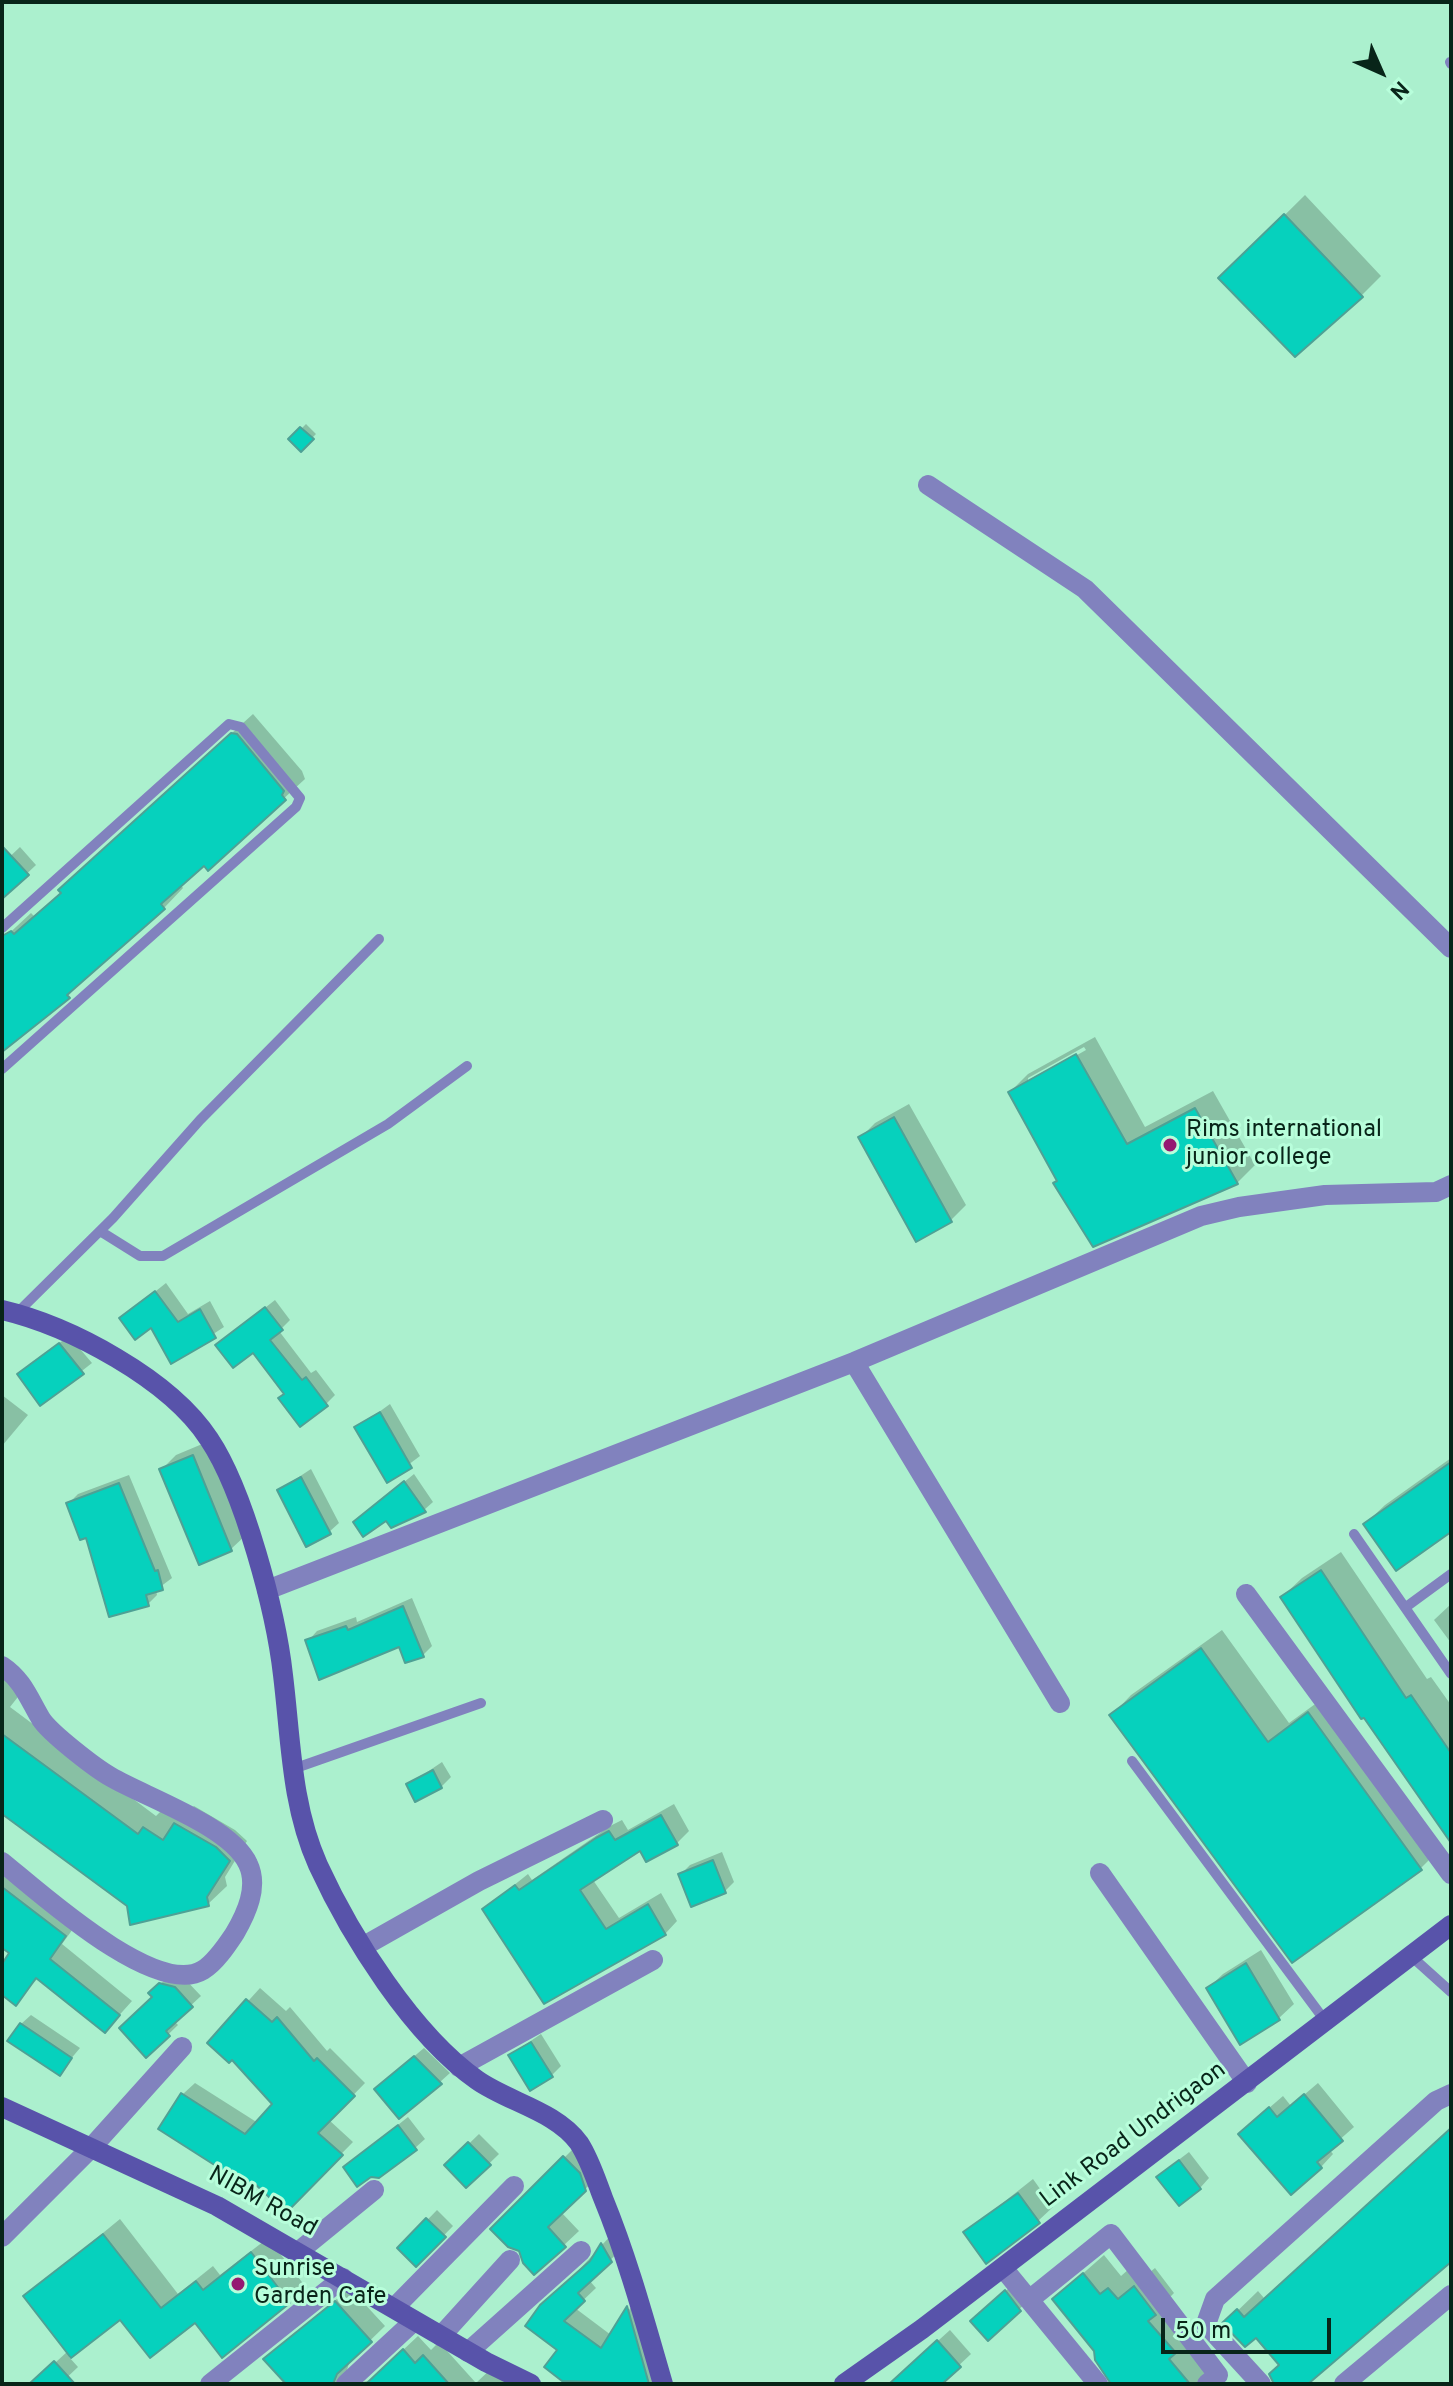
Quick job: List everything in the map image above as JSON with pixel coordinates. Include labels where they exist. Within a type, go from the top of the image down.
[{"type":"street","points":[[928,485],[1085,589],[1451,948]]},
{"type":"street","points":[[267,1590],[854,1362],[1201,1216],[1239,1207],[1325,1195],[1436,1192],[1451,1185]]},
{"type":"street","points":[[9,1311],[77,1335],[171,1398],[196,1420],[224,1465],[267,1590],[280,1646],[300,1814],[318,1864],[364,1946],[402,2001],[459,2067],[481,2083],[565,2128],[578,2143],[620,2239],[663,2384]]},
{"type":"street","points":[[854,1362],[1060,1703]]},
{"type":"street","points":[[1246,1594],[1451,1874]]},
{"type":"street","points":[[2,1666],[30,1694],[42,1721],[109,1777],[176,1807],[235,1848],[249,1864],[249,1908],[224,1948],[202,1971],[182,1975],[157,1971],[121,1951],[2,1862]]},
{"type":"street","points":[[364,1946],[479,1881],[603,1820]]},
{"type":"street","points":[[1100,1873],[1247,2083]]},
{"type":"street","name":"Link Road Undrigaon","points":[[844,2384],[1003,2268],[1451,1925]]},
{"type":"street","points":[[459,2067],[653,1960]]},
{"type":"street","points":[[2,2237],[92,2147],[182,2047]]},
{"type":"street","points":[[1261,2384],[1206,2324],[1215,2299],[1436,2101],[1451,2094]]},
{"type":"street","name":"NIBM Road","points":[[2,2107],[217,2206],[468,2352],[531,2384]]},
{"type":"street","points":[[394,2308],[514,2186]]},
{"type":"street","points":[[298,2252],[374,2190]]},
{"type":"street","points":[[1029,2300],[1111,2234],[1218,2375],[1207,2384]]},
{"type":"street","points":[[468,2352],[581,2251]]},
{"type":"street","points":[[441,2336],[510,2260]]},
{"type":"street","points":[[1003,2268],[1098,2384]]},
{"type":"street","points":[[210,2384],[343,2278]]},
{"type":"street","points":[[1344,2384],[1451,2295]]},
{"type":"street","points":[[346,2384],[414,2321]]},
{"type":"lane","points":[[2,928],[229,724],[241,727],[300,798],[296,807],[2,1069]]},
{"type":"lane","points":[[9,1311],[100,1231],[200,1120],[379,939]]},
{"type":"lane","points":[[100,1231],[140,1256],[163,1256],[388,1124],[467,1066]]},
{"type":"lane","points":[[1354,1534],[1451,1674]]},
{"type":"lane","points":[[1406,1607],[1451,1574]]},
{"type":"lane","points":[[293,1769],[481,1703]]},
{"type":"lane","points":[[1132,1761],[1326,2022]]},
{"type":"lane","points":[[1411,1956],[1451,1992]]},
{"type":"building","points":[[1284,214],[1363,297],[1295,357],[1218,278]]},
{"type":"building","points":[[300,427],[314,439],[301,452],[288,439]]},
{"type":"building","points":[[231,733],[237,734],[284,791],[282,795],[286,800],[208,871],[204,866],[161,904],[165,909],[67,995],[70,998],[2,1052],[2,936],[11,931],[14,934],[61,893],[58,890]]},
{"type":"building","points":[[2,846],[29,875],[2,899]]},
{"type":"building","name":"Rims international junior college","points":[[1076,1054],[1127,1144],[1195,1108],[1238,1184],[1093,1247],[1053,1183],[1057,1181],[1008,1092]]},
{"type":"building","points":[[894,1117],[952,1222],[916,1242],[858,1137]]},
{"type":"building","points":[[155,1291],[178,1322],[200,1309],[216,1338],[171,1364],[151,1328],[135,1340],[119,1318]]},
{"type":"building","points":[[265,1307],[283,1330],[270,1340],[302,1380],[306,1377],[328,1406],[300,1427],[278,1398],[284,1394],[253,1353],[233,1368],[215,1345]]},
{"type":"building","points":[[59,1343],[84,1374],[40,1406],[17,1374]]},
{"type":"building","points":[[380,1412],[412,1468],[387,1483],[354,1427]]},
{"type":"building","points":[[193,1455],[232,1551],[199,1565],[159,1469]]},
{"type":"building","points":[[1451,1462],[1451,1532],[1396,1571],[1363,1524]]},
{"type":"building","points":[[301,1477],[331,1534],[306,1547],[277,1490]]},
{"type":"building","points":[[404,1481],[426,1512],[391,1528],[386,1521],[363,1537],[353,1522]]},
{"type":"building","points":[[119,1483],[155,1571],[158,1570],[163,1590],[146,1595],[149,1606],[109,1617],[86,1538],[80,1540],[66,1503]]},
{"type":"building","points":[[1321,1570],[1406,1698],[1411,1695],[1451,1753],[1451,1843],[1364,1718],[1361,1719],[1280,1597]]},
{"type":"building","points":[[403,1606],[424,1657],[405,1663],[399,1647],[319,1680],[305,1640],[346,1626],[348,1630]]},
{"type":"building","points":[[1201,1648],[1268,1742],[1308,1712],[1422,1870],[1292,1963],[1109,1715]]},
{"type":"building","points":[[2,1734],[138,1834],[143,1827],[163,1840],[174,1823],[216,1847],[230,1861],[207,1897],[209,1906],[130,1925],[127,1906],[2,1814]]},
{"type":"building","points":[[433,1770],[442,1788],[415,1802],[406,1784]]},
{"type":"building","points":[[661,1815],[678,1845],[646,1862],[640,1851],[580,1890],[606,1929],[648,1904],[666,1935],[544,2004],[482,1909],[515,1885],[519,1890],[609,1831],[615,1840]]},
{"type":"building","points":[[713,1860],[726,1893],[691,1907],[678,1874]]},
{"type":"building","points":[[2,1887],[66,1936],[50,1959],[120,2015],[105,2033],[36,1978],[16,2006],[2,1995],[2,1964],[9,1953],[2,1948]]},
{"type":"building","points":[[1246,1963],[1280,2020],[1240,2045],[1206,1988]]},
{"type":"building","points":[[159,1983],[175,1987],[193,2007],[166,2031],[170,2036],[146,2058],[119,2028],[152,1997],[148,1993]]},
{"type":"building","points":[[246,1999],[272,2022],[277,2017],[314,2061],[317,2058],[355,2096],[318,2133],[343,2155],[286,2213],[254,2183],[243,2195],[213,2169],[216,2166],[158,2129],[181,2093],[245,2134],[272,2104],[232,2060],[229,2063],[207,2043]]},
{"type":"building","points":[[20,2023],[72,2058],[60,2076],[7,2041]]},
{"type":"building","points":[[531,2042],[553,2077],[530,2091],[508,2055]]},
{"type":"building","points":[[414,2056],[442,2084],[399,2119],[374,2089]]},
{"type":"building","points":[[1304,2094],[1343,2141],[1317,2162],[1322,2168],[1291,2195],[1238,2134],[1269,2107],[1277,2117]]},
{"type":"building","points":[[398,2125],[417,2150],[379,2178],[371,2177],[357,2187],[343,2167]]},
{"type":"building","points":[[1451,2128],[1451,2262],[1308,2384],[1274,2384],[1269,2374],[1279,2365],[1256,2338],[1245,2347],[1222,2323],[1237,2309],[1244,2317]]},
{"type":"building","points":[[468,2142],[491,2165],[466,2188],[444,2165]]},
{"type":"building","points":[[563,2156],[580,2173],[586,2191],[548,2227],[566,2247],[534,2275],[523,2263],[519,2251],[508,2247],[490,2229]]},
{"type":"building","points":[[1179,2160],[1201,2189],[1179,2206],[1156,2177]]},
{"type":"building","points":[[1018,2193],[1040,2223],[986,2264],[963,2232]]},
{"type":"building","points":[[426,2218],[446,2237],[416,2267],[397,2248]]},
{"type":"building","points":[[103,2234],[161,2308],[196,2281],[203,2290],[251,2252],[290,2303],[222,2358],[195,2323],[150,2358],[120,2320],[71,2358],[23,2296]]},
{"type":"building","points":[[601,2243],[612,2262],[578,2293],[585,2301],[564,2321],[601,2348],[627,2306],[649,2384],[562,2381],[544,2367],[557,2350],[525,2326],[540,2305],[590,2261]]},
{"type":"building","points":[[1083,2273],[1100,2294],[1108,2288],[1118,2299],[1134,2286],[1156,2315],[1148,2321],[1176,2353],[1169,2359],[1190,2384],[1111,2384],[1095,2360],[1094,2351],[1052,2299]]},
{"type":"building","points":[[1005,2290],[1021,2311],[988,2341],[970,2321]]},
{"type":"building","points":[[335,2301],[372,2342],[337,2374],[333,2384],[286,2384],[263,2359]]},
{"type":"building","points":[[937,2340],[961,2367],[942,2384],[889,2384]]},
{"type":"building","points":[[403,2349],[415,2363],[423,2355],[449,2384],[368,2382]]},
{"type":"building","points":[[54,2361],[75,2384],[29,2384]]},
{"type":"place","name":"Rims international junior college","points":[[1170,1145]]},
{"type":"place","name":"Sunrise Garden Cafe","points":[[238,2284]]}]
